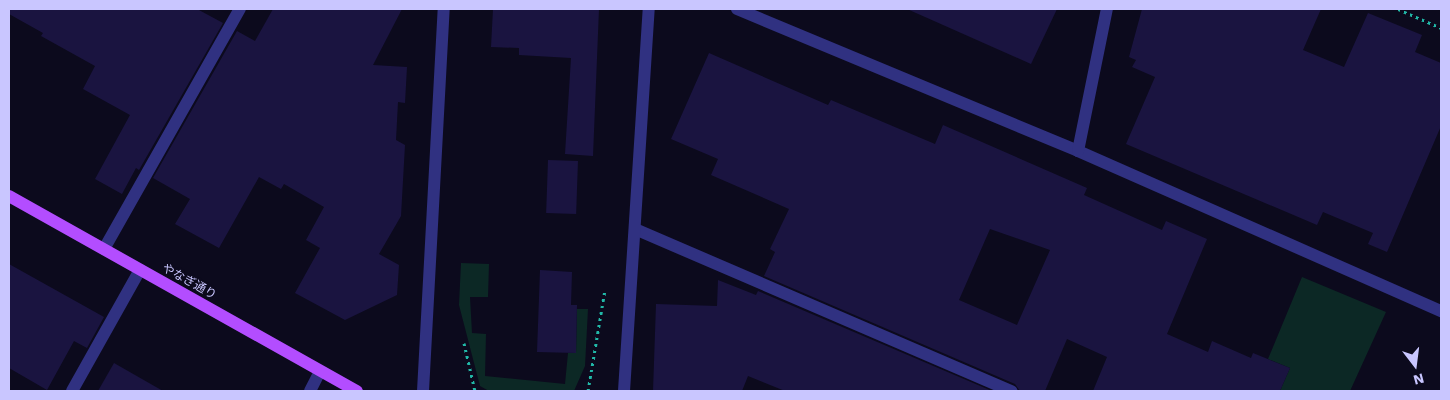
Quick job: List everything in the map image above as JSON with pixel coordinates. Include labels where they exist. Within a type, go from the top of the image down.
[{"type":"main road","name":"やなぎ通り","points":[[9,196],[357,391]]},
{"type":"street","points":[[104,249],[240,9]]},
{"type":"street","points":[[423,391],[444,9]]},
{"type":"street","points":[[624,391],[649,9]]},
{"type":"street","points":[[737,9],[1078,152],[1441,312]]},
{"type":"street","points":[[1078,152],[1107,9]]},
{"type":"street","points":[[635,229],[1012,391]]},
{"type":"street","points":[[72,391],[140,270]]},
{"type":"street","points":[[310,391],[320,371]]},
{"type":"path","points":[[1398,9],[1441,28]]},
{"type":"path","points":[[588,391],[592,378],[605,289]]},
{"type":"path","points":[[464,342],[475,391]]},
{"type":"green space","points":[[461,263],[489,264],[488,297],[470,297],[472,333],[486,334],[485,376],[565,384],[568,353],[576,353],[577,309],[588,309],[585,366],[574,391],[489,391],[480,386],[459,305]]},
{"type":"green space","points":[[1302,277],[1386,312],[1350,391],[1280,391],[1290,368],[1268,359]]},
{"type":"building","points":[[9,9],[197,9],[223,23],[139,170],[136,168],[122,194],[95,179],[130,115],[83,89],[95,66],[41,36],[43,33],[9,14]]},
{"type":"building","points":[[273,9],[402,9],[373,65],[407,67],[405,103],[398,102],[396,140],[405,145],[401,216],[379,254],[399,265],[397,295],[345,320],[295,293],[320,248],[306,240],[324,207],[284,184],[281,189],[259,177],[219,248],[175,224],[190,199],[153,178],[237,31],[255,41]]},
{"type":"building","points":[[493,9],[599,9],[593,156],[565,154],[571,58],[519,55],[519,48],[491,47]]},
{"type":"building","points":[[907,9],[1057,9],[1031,64]]},
{"type":"building","points":[[1142,9],[1321,9],[1303,50],[1344,67],[1368,13],[1422,35],[1415,52],[1441,63],[1441,126],[1387,252],[1368,244],[1373,233],[1323,212],[1317,225],[1126,144],[1155,77],[1132,67],[1136,60],[1129,57]]},
{"type":"building","points":[[709,53],[828,105],[831,100],[935,144],[943,125],[1087,188],[1084,195],[1162,230],[1166,221],[1207,239],[1167,334],[1208,352],[1212,341],[1251,358],[1253,353],[1290,368],[1280,391],[1093,391],[1107,357],[1067,339],[1045,391],[1020,391],[1015,384],[764,276],[775,252],[770,249],[789,209],[711,175],[718,159],[671,139]],"holes":[[[990,229],[1050,250],[1017,325],[959,300]]]},
{"type":"building","points":[[548,160],[578,161],[576,214],[546,213]]},
{"type":"building","points":[[9,264],[104,317],[87,348],[74,341],[47,390],[9,368]]},
{"type":"building","points":[[540,270],[572,272],[571,305],[577,305],[576,353],[537,352]]},
{"type":"building","points":[[718,280],[756,295],[758,291],[992,391],[785,391],[748,376],[742,391],[653,391],[656,304],[717,306]]},
{"type":"building","points":[[114,363],[163,391],[98,391]]}]
